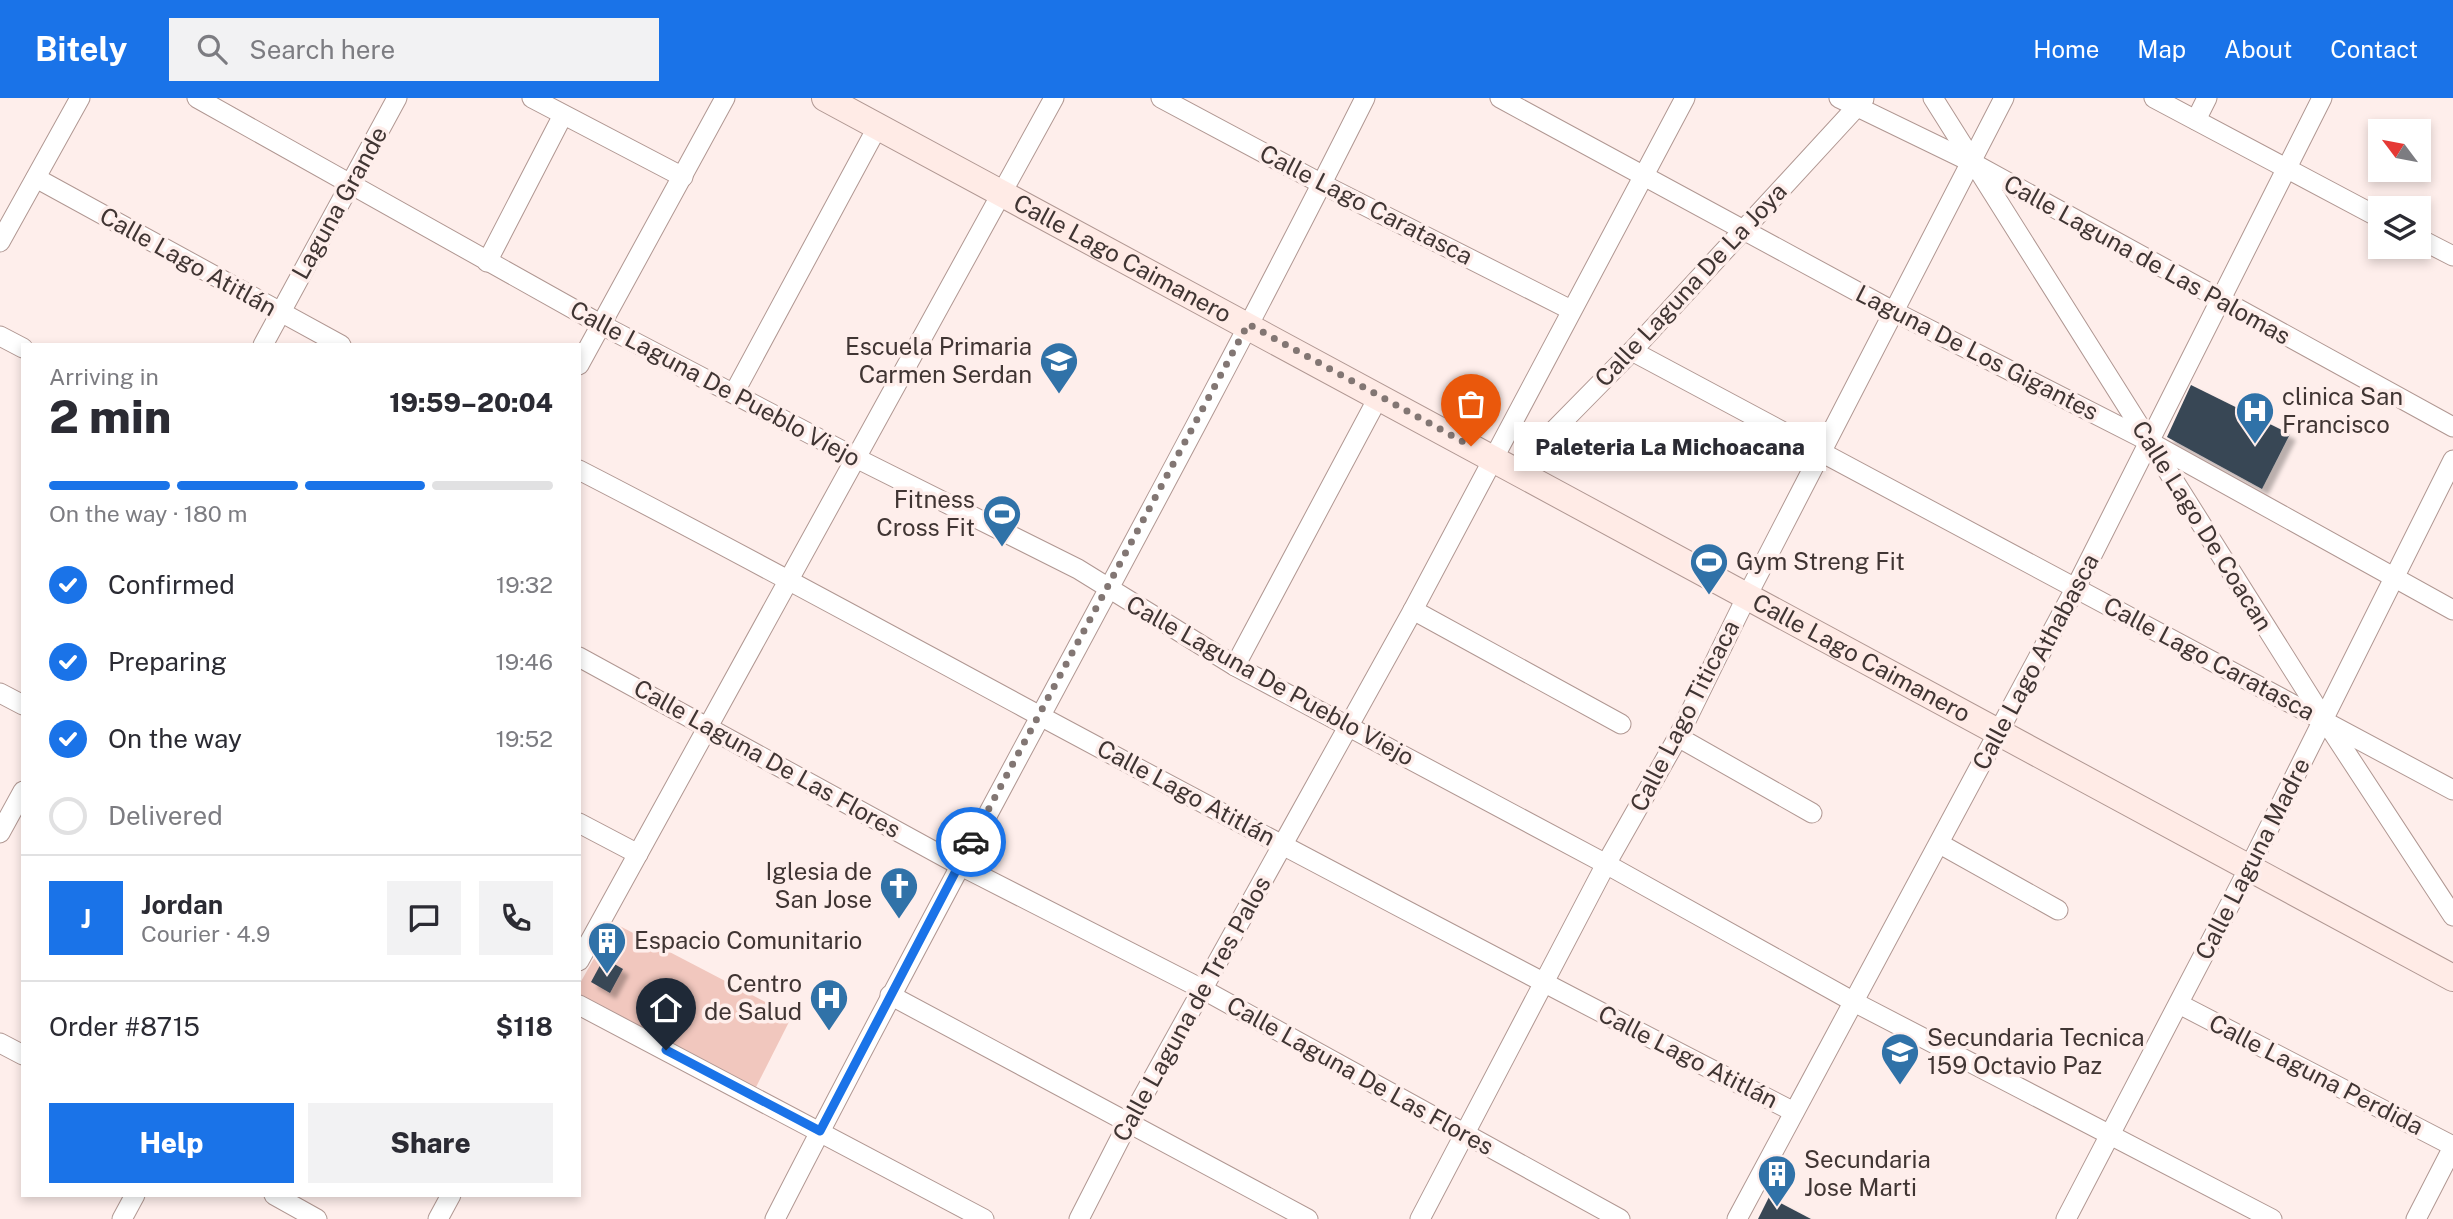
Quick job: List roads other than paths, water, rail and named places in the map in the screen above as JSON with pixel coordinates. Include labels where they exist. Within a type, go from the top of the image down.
[{"type":"street","points":[[0,242],[8,208],[36,178],[80,98]]},
{"type":"street","name":"Calle Laguna De Pueblo Viejo","points":[[197,98],[602,324],[858,459],[1078,569],[1235,666],[1606,864],[1854,1003],[2273,1219]]},
{"type":"street","name":"Laguna Grande","points":[[264,343],[397,98]]},
{"type":"street","points":[[532,98],[683,177]]},
{"type":"street","points":[[581,361],[725,98]]},
{"type":"street","name":"Calle Lago Caimanero","points":[[825,98],[2000,730],[2453,978]]},
{"type":"street","points":[[581,957],[858,459],[1054,98]]},
{"type":"street","name":"Calle Lago Caratasca","points":[[1161,98],[1322,184],[1571,310]]},
{"type":"street","points":[[775,1219],[890,995],[1041,716],[1365,98]]},
{"type":"street","name":"Laguna De Los Gigantes","points":[[1500,98],[1745,228],[1893,311],[2148,441],[2453,610]]},
{"type":"street","name":"Calle Laguna de Tres Palos","points":[[1079,1219],[1127,1125],[1413,610],[1505,464],[1571,310],[1685,98]]},
{"type":"street","name":"Calle Lago De Coacan","points":[[1933,98],[2324,719],[2453,916]]},
{"type":"street","name":"Calle Lago Titicaca","points":[[1420,1219],[1606,864],[1678,737],[1747,596],[2004,98]]},
{"type":"street","points":[[2154,98],[2368,212]]},
{"type":"street","points":[[2196,120],[2207,98]]},
{"type":"street","name":"Calle Lago Athabasca","points":[[1737,1219],[2075,589],[2218,300],[2322,98]]},
{"type":"street","name":"Calle Laguna de Las Palomas","points":[[1853,101],[1971,162],[2453,427]]},
{"type":"street","name":"Calle Laguna De La Joya","points":[[1505,464],[1632,351],[1745,228],[1853,101]]},
{"type":"street","points":[[487,262],[563,115]]},
{"type":"street","points":[[734,393],[878,127]]},
{"type":"street","name":"Calle Lago Atitlán","points":[[36,178],[337,343]]},
{"type":"street","points":[[2431,245],[2453,256]]},
{"type":"street","points":[[0,336],[21,347]]},
{"type":"street","name":"Calle Lago Caratasca","points":[[1632,351],[2453,790]]},
{"type":"street","points":[[1235,666],[1379,396]]},
{"type":"street","name":"Calle Laguna Madre","points":[[2066,1219],[2250,866],[2453,460]]},
{"type":"street","name":"Calle Lago Atitlán","points":[[581,471],[791,579],[1283,845],[1794,1112]]},
{"type":"street","points":[[1413,610],[1621,724]]},
{"type":"street","name":"Calle Laguna De Las Flores","points":[[581,658],[710,726],[959,865],[1204,990],[1620,1219]]},
{"type":"street","points":[[0,693],[21,704]]},
{"type":"street","points":[[1678,737],[1812,813]]},
{"type":"street","points":[[0,833],[21,795]]},
{"type":"street","points":[[581,825],[638,855]]},
{"type":"street","points":[[1940,844],[2058,910]]},
{"type":"street","points":[[890,995],[1127,1125],[1308,1219]]},
{"type":"street","name":"Calle Laguna Perdida","points":[[2179,1004],[2453,1146]]},
{"type":"street","points":[[581,1006],[984,1219]]},
{"type":"street","points":[[0,1042],[21,1054]]},
{"type":"street","points":[[2416,1219],[2453,1146]]},
{"type":"street","points":[[122,1219],[134,1197]]},
{"type":"street","points":[[278,1197],[317,1219]]},
{"type":"street","points":[[439,1219],[451,1197]]},
{"type":"place","name":"Escuela Primaria Carmen Serdan","points":[[1059,395]]},
{"type":"place","name":"clinica San Francisco","points":[[2255,445]]},
{"type":"place","name":"Paleteria La Michoacana","points":[[1471,446]]},
{"type":"place","name":"Fitness Cross Fit","points":[[1002,548]]},
{"type":"place","name":"Gym Streng Fit","points":[[1709,596]]},
{"type":"place","name":"Iglesia de San Jose","points":[[899,920]]},
{"type":"place","name":"Espacio Comunitario","points":[[607,975]]},
{"type":"place","name":"Centro de Salud","points":[[829,1032]]},
{"type":"place","name":"Secundaria Tecnica 159 Octavio Paz","points":[[1900,1086]]},
{"type":"place","name":"Secundaria Jose Marti","points":[[1777,1208]]}]
